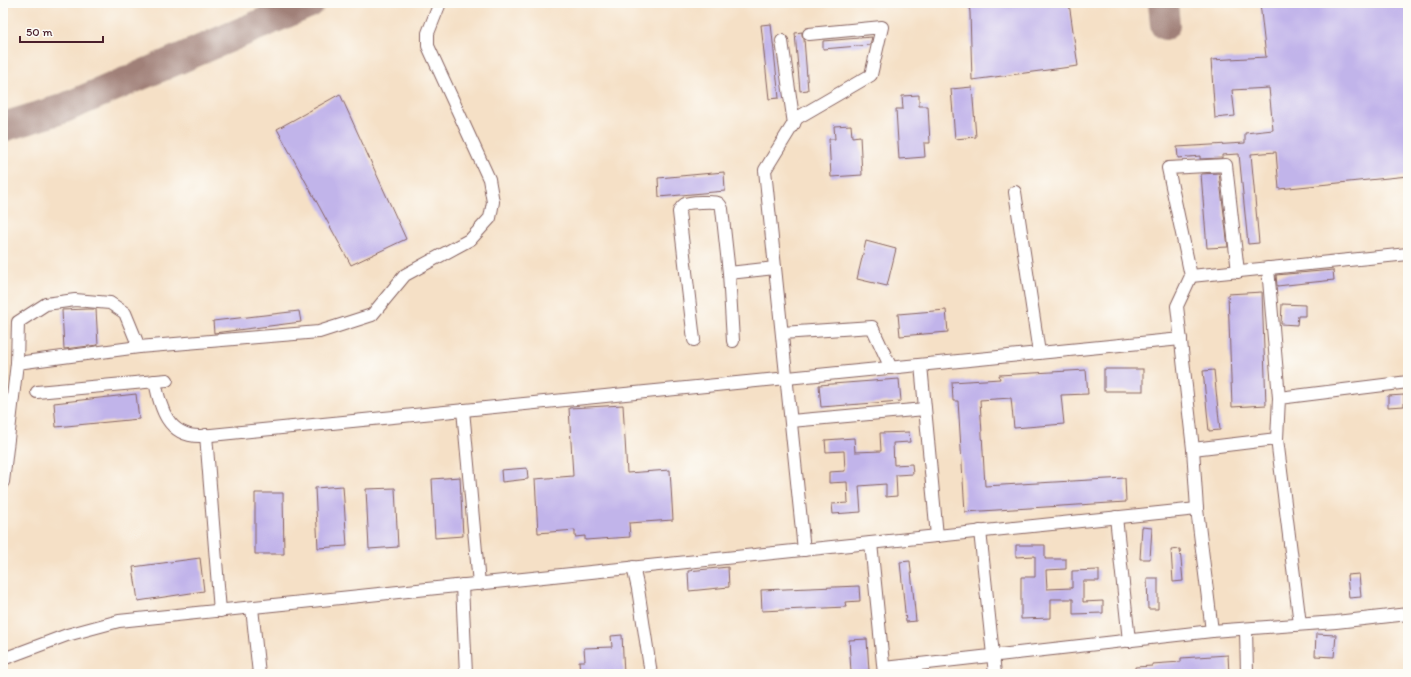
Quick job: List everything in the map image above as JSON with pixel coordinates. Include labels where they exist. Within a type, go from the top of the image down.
[{"type":"lane","points":[[17,363],[139,347],[319,332],[372,315],[404,275],[471,239],[490,218],[493,202],[489,179],[428,46],[428,33],[440,3]]},
{"type":"lane","points":[[804,550],[765,170],[798,118],[871,75],[882,27],[809,34]]},
{"type":"lane","points":[[782,41],[794,124]]},
{"type":"lane","points":[[1212,631],[1196,509],[1193,449],[1177,306],[1191,276],[1168,168],[1226,165],[1238,272]]},
{"type":"lane","points":[[1015,192],[1039,353]]},
{"type":"lane","points":[[694,340],[679,212],[681,207],[685,204],[714,202],[720,205],[722,209],[729,273],[733,341]]},
{"type":"lane","points":[[1191,276],[1408,254]]},
{"type":"lane","points":[[729,273],[775,268]]},
{"type":"lane","points":[[1268,268],[1279,398],[1277,439],[1300,624]]},
{"type":"lane","points":[[3,482],[17,363],[18,322],[46,304],[75,300],[110,303],[125,313],[139,347]]},
{"type":"lane","points":[[782,333],[872,327],[891,368]]},
{"type":"lane","points":[[37,392],[161,381],[158,398],[167,419],[173,427],[189,436],[1181,339]]},
{"type":"lane","points":[[921,365],[937,536]]},
{"type":"lane","points":[[1279,398],[1408,382]]},
{"type":"lane","points":[[791,422],[925,409]]},
{"type":"lane","points":[[463,410],[479,584]]},
{"type":"lane","points":[[206,435],[220,611]]},
{"type":"lane","points":[[1193,449],[1277,439]]},
{"type":"lane","points":[[3,659],[67,635],[119,621],[1196,509]]},
{"type":"lane","points":[[1116,517],[1129,641]]},
{"type":"lane","points":[[980,531],[995,674]]},
{"type":"lane","points":[[871,543],[884,671],[993,656],[1212,631],[1408,614]]},
{"type":"lane","points":[[633,567],[638,589],[651,674]]},
{"type":"lane","points":[[462,585],[466,674]]},
{"type":"lane","points":[[252,608],[258,674]]},
{"type":"lane","points":[[1246,628],[1247,674]]},
{"type":"building","points":[[969,3],[1069,3],[1078,66],[972,80]]},
{"type":"building","points":[[1260,3],[1408,3],[1408,176],[1279,189],[1276,152],[1251,154],[1259,243],[1248,244],[1239,154],[1222,155],[1222,158],[1200,159],[1200,156],[1178,158],[1177,147],[1245,143],[1245,133],[1273,130],[1269,88],[1232,90],[1235,116],[1215,118],[1211,60],[1266,57]]},
{"type":"building","points":[[771,24],[779,98],[769,99],[761,25]]},
{"type":"building","points":[[802,32],[804,39],[808,90],[800,91],[795,33]]},
{"type":"building","points":[[872,37],[870,45],[823,49],[823,41]]},
{"type":"building","points":[[972,87],[976,137],[955,139],[951,89]]},
{"type":"building","points":[[340,94],[406,239],[351,265],[277,129]]},
{"type":"building","points":[[919,95],[919,106],[928,106],[930,143],[924,143],[925,157],[899,159],[896,109],[903,109],[902,96]]},
{"type":"building","points":[[851,125],[852,137],[860,136],[862,175],[831,177],[829,139],[835,139],[834,126]]},
{"type":"building","points":[[724,172],[725,191],[659,197],[658,178]]},
{"type":"building","points":[[1219,173],[1228,247],[1207,248],[1201,174]]},
{"type":"building","points":[[866,241],[896,249],[887,286],[857,279]]},
{"type":"building","points":[[1333,270],[1334,280],[1277,286],[1276,275]]},
{"type":"building","points":[[1262,292],[1266,405],[1232,407],[1228,294]]},
{"type":"building","points":[[1282,304],[1305,305],[1305,316],[1298,316],[1297,325],[1281,324]]},
{"type":"building","points":[[96,309],[98,345],[64,349],[62,310]]},
{"type":"building","points":[[946,310],[948,332],[900,336],[898,314]]},
{"type":"building","points":[[299,311],[301,322],[214,333],[213,321]]},
{"type":"building","points":[[1104,369],[1143,369],[1143,391],[1104,391]]},
{"type":"building","points":[[1086,370],[1088,394],[1061,395],[1064,424],[1014,428],[1011,398],[980,400],[985,486],[1125,478],[1126,502],[965,512],[958,401],[953,401],[952,382],[1000,379],[999,375]]},
{"type":"building","points":[[1214,370],[1220,430],[1209,431],[1203,371]]},
{"type":"building","points":[[899,379],[901,401],[821,407],[819,385]]},
{"type":"building","points":[[136,394],[139,419],[56,427],[54,403]]},
{"type":"building","points":[[1404,395],[1404,406],[1388,407],[1388,396]]},
{"type":"building","points":[[623,405],[627,473],[670,470],[673,520],[629,523],[630,537],[585,540],[585,536],[575,537],[575,530],[538,533],[535,479],[573,476],[569,408]]},
{"type":"building","points":[[909,432],[910,442],[893,443],[894,465],[912,464],[913,474],[896,475],[897,496],[886,497],[886,484],[859,486],[861,512],[833,514],[832,504],[848,503],[847,482],[829,483],[829,472],[845,471],[844,451],[826,452],[825,440],[854,438],[855,452],[881,451],[880,433]]},
{"type":"building","points":[[527,468],[528,479],[502,482],[501,470]]},
{"type":"building","points":[[460,477],[463,536],[435,538],[432,479]]},
{"type":"building","points":[[343,486],[347,546],[318,548],[315,488]]},
{"type":"building","points":[[395,488],[398,547],[369,549],[366,489]]},
{"type":"building","points":[[255,493],[283,493],[284,554],[255,554]]},
{"type":"building","points":[[1142,527],[1152,528],[1150,559],[1140,559]]},
{"type":"building","points":[[1016,545],[1045,545],[1045,559],[1066,559],[1066,569],[1046,570],[1047,589],[1072,588],[1072,571],[1099,570],[1099,581],[1083,581],[1083,602],[1103,601],[1103,613],[1073,614],[1073,599],[1051,599],[1051,618],[1021,619],[1021,577],[1035,577],[1035,556],[1016,557]]},
{"type":"building","points":[[1180,549],[1183,581],[1173,582],[1171,550]]},
{"type":"building","points":[[200,558],[204,591],[138,601],[133,567]]},
{"type":"building","points":[[910,561],[916,621],[906,622],[900,562]]},
{"type":"building","points":[[728,567],[729,587],[689,591],[688,571]]},
{"type":"building","points":[[1359,574],[1361,597],[1349,598],[1347,575]]},
{"type":"building","points":[[1147,578],[1158,578],[1158,609],[1148,609]]},
{"type":"building","points":[[859,586],[860,601],[845,602],[846,607],[762,611],[761,590]]},
{"type":"building","points":[[1316,634],[1336,635],[1334,657],[1315,656]]},
{"type":"building","points":[[622,635],[624,674],[580,674],[579,661],[585,661],[584,648],[612,647],[611,636]]},
{"type":"building","points":[[867,639],[869,671],[851,672],[849,640]]},
{"type":"building","points":[[1228,655],[1229,674],[1135,674],[1135,667],[1181,662],[1181,658]]},
{"type":"taxiway","points":[[3,127],[62,109],[310,3]]},
{"type":"taxiway","points":[[1163,3],[1165,25]]}]
